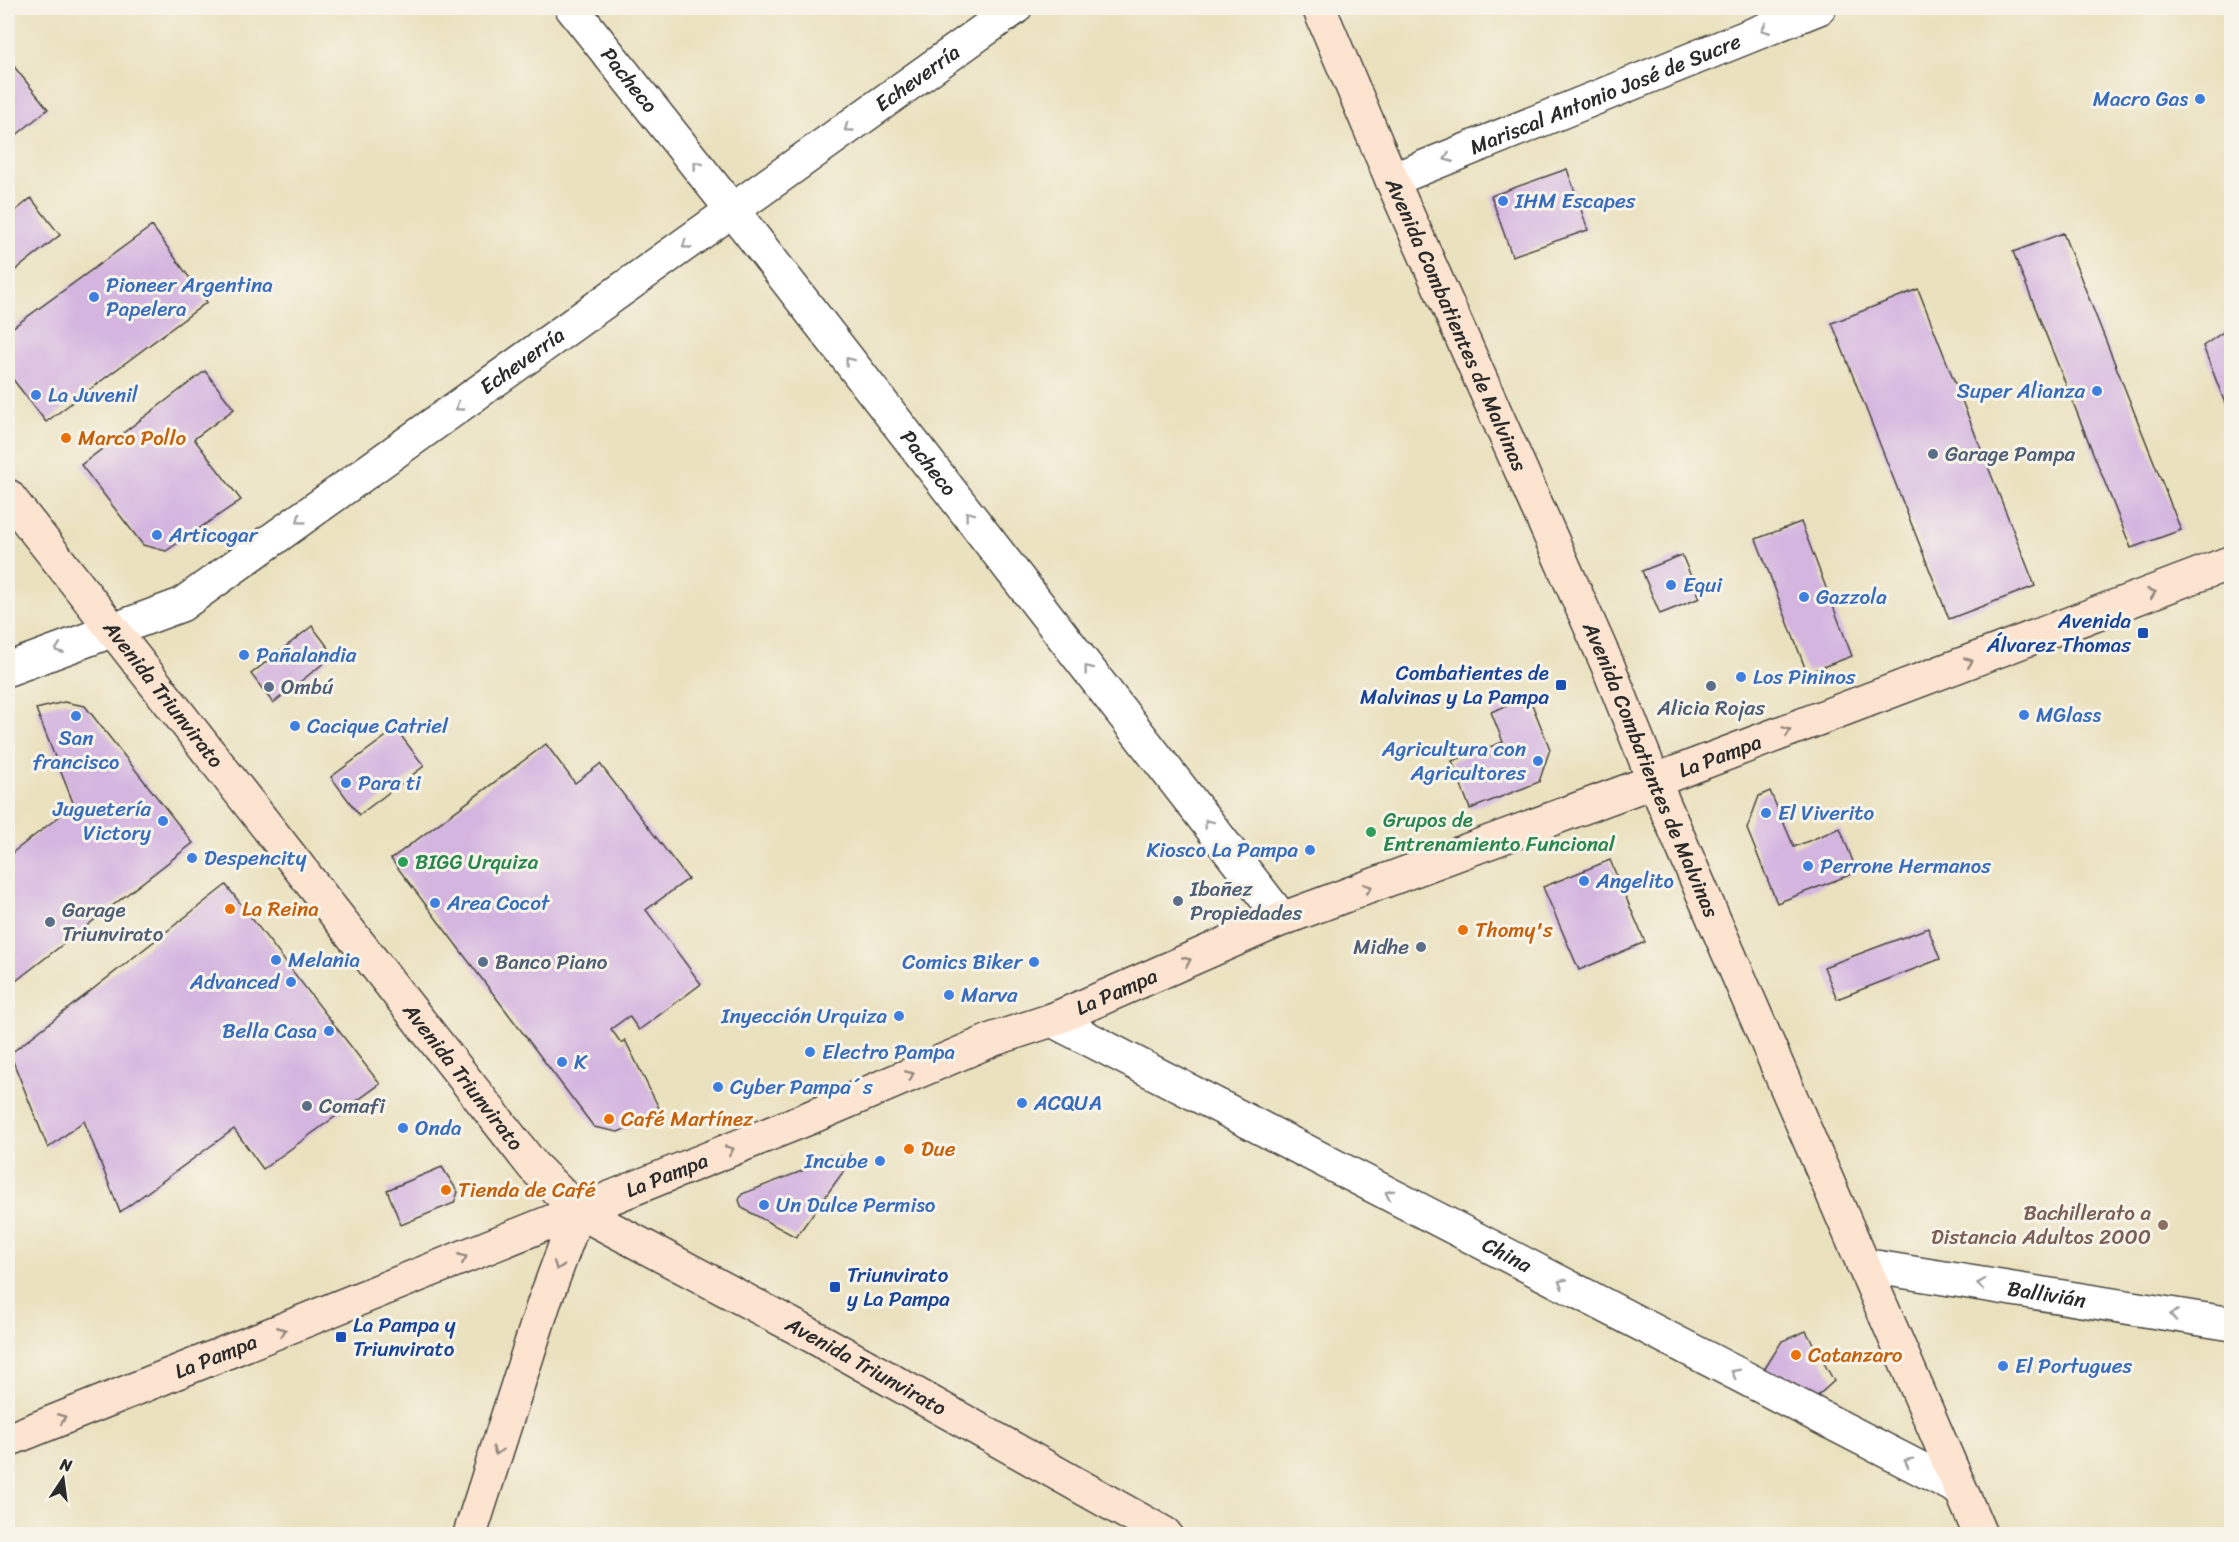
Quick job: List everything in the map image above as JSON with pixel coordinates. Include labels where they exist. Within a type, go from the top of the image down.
[{"type":"main road","name":"Avenida Combatientes de Malvinas","points":[[1319,8],[1392,180],[1608,666],[1654,781],[1980,1534]]},
{"type":"main road","name":"Avenida Triunvirato","points":[[8,496],[526,1156],[578,1211],[807,1333],[1166,1534]]},
{"type":"main road","name":"La Pampa","points":[[8,1440],[809,1118],[994,1039],[1052,1020],[1282,919],[2232,562]]},
{"type":"main road","points":[[470,1534],[544,1303],[578,1211]]},
{"type":"street","name":"Pacheco","points":[[572,8],[734,211],[1282,919]]},
{"type":"street","name":"Echeverría","points":[[8,669],[181,605],[1015,8]]},
{"type":"street","name":"Mariscal Antonio José de Sucre","points":[[1392,180],[1819,8]]},
{"type":"street","name":"China","points":[[1052,1020],[1960,1489]]},
{"type":"street","name":"Ballivián","points":[[1863,1265],[2232,1324]]},
{"type":"building","points":[[8,59],[48,109],[8,142]]},
{"type":"building","points":[[1567,169],[1588,230],[1512,256],[1491,196]]},
{"type":"building","points":[[31,198],[60,235],[8,276],[8,217]]},
{"type":"building","points":[[152,226],[207,302],[46,422],[8,373],[8,331]]},
{"type":"building","name":"Super Alianza","points":[[2063,233],[2181,530],[2131,548],[2013,252]]},
{"type":"building","name":"Garage Pampa","points":[[1918,289],[2035,586],[1949,619],[1832,323]]},
{"type":"building","points":[[2232,326],[2232,419],[2231,419],[2203,346]]},
{"type":"building","points":[[205,371],[234,409],[194,439],[241,500],[166,551],[143,545],[81,465]]},
{"type":"building","name":"Gazzola","points":[[1801,522],[1852,656],[1807,673],[1756,539]]},
{"type":"building","name":"Equi","points":[[1682,555],[1700,598],[1660,614],[1642,571]]},
{"type":"building","points":[[312,626],[334,655],[273,703],[251,674]]},
{"type":"building","points":[[1529,697],[1550,749],[1539,782],[1470,809],[1452,761],[1503,742],[1491,712]]},
{"type":"building","name":"Garage Triunvirato","points":[[64,702],[85,706],[193,843],[8,987],[8,856],[74,805],[36,709]]},
{"type":"building","points":[[396,729],[424,766],[359,815],[331,777]]},
{"type":"building","points":[[546,744],[575,783],[600,764],[688,879],[646,910],[701,984],[639,1030],[629,1016],[611,1029],[621,1043],[625,1040],[662,1114],[618,1132],[594,1127],[391,859]]},
{"type":"building","name":"Perrone Hermanos","points":[[1770,791],[1794,847],[1840,828],[1857,872],[1777,903],[1747,829],[1759,796]]},
{"type":"building","points":[[1610,860],[1645,942],[1579,970],[1543,887]]},
{"type":"building","points":[[226,885],[380,1084],[263,1169],[234,1129],[120,1212],[84,1121],[48,1148],[10,1054]]},
{"type":"building","points":[[1928,928],[1940,959],[1837,999],[1824,967]]},
{"type":"building","points":[[841,1156],[846,1168],[796,1237],[742,1208],[739,1200],[742,1194]]},
{"type":"building","points":[[442,1167],[458,1192],[454,1203],[401,1225],[387,1190]]},
{"type":"building","name":"Catanzaro","points":[[1806,1331],[1834,1381],[1814,1399],[1764,1370],[1782,1341]]},
{"type":"place","name":"Macro Gas","points":[[2200,99]]},
{"type":"place","name":"IHM Escapes","points":[[1503,201]]},
{"type":"place","name":"Pioneer Argentina Papelera","points":[[94,297]]},
{"type":"place","name":"Super Alianza","points":[[2097,391]]},
{"type":"place","name":"La Juvenil","points":[[36,395]]},
{"type":"place","name":"Marco Pollo","points":[[66,438]]},
{"type":"place","name":"Garage Pampa","points":[[1933,454]]},
{"type":"place","name":"Articogar","points":[[157,535]]},
{"type":"place","name":"Equi","points":[[1671,585]]},
{"type":"place","name":"Gazzola","points":[[1804,597]]},
{"type":"place","name":"Avenida Álvarez Thomas","points":[[2143,633]]},
{"type":"place","name":"Pañalandia","points":[[244,655]]},
{"type":"place","name":"Los Pininos","points":[[1741,677]]},
{"type":"place","name":"Combatientes de Malvinas y La Pampa","points":[[1561,685]]},
{"type":"place","name":"Alicia Rojas","points":[[1711,686]]},
{"type":"place","name":"Ombú","points":[[269,687]]},
{"type":"place","name":"MGlass","points":[[2024,715]]},
{"type":"place","name":"San francisco","points":[[76,716]]},
{"type":"place","name":"Cacique Catriel","points":[[295,726]]},
{"type":"place","name":"Agricultura con Agricultores","points":[[1538,761]]},
{"type":"place","name":"Para ti","points":[[346,783]]},
{"type":"place","name":"El Viverito","points":[[1766,813]]},
{"type":"place","name":"Juguetería Victory","points":[[163,821]]},
{"type":"place","name":"Grupos de Entrenamiento Funcional","points":[[1371,832]]},
{"type":"place","name":"Kiosco La Pampa","points":[[1310,850]]},
{"type":"place","name":"Despencity","points":[[192,858]]},
{"type":"place","name":"BIGG Urquiza","points":[[403,862]]},
{"type":"place","name":"Perrone Hermanos","points":[[1808,866]]},
{"type":"place","name":"Angelito","points":[[1584,881]]},
{"type":"place","name":"Ibañez Propiedades","points":[[1178,901]]},
{"type":"place","name":"Area Cocot","points":[[435,903]]},
{"type":"place","name":"La Reina","points":[[230,909]]},
{"type":"place","name":"Garage Triunvirato","points":[[50,922]]},
{"type":"place","name":"Thomy's","points":[[1463,930]]},
{"type":"place","name":"Midhe","points":[[1421,947]]},
{"type":"place","name":"Melania","points":[[276,960]]},
{"type":"place","name":"Banco Piano","points":[[483,962]]},
{"type":"place","name":"Comics Biker","points":[[1034,962]]},
{"type":"place","name":"Advanced","points":[[291,982]]},
{"type":"place","name":"Marva","points":[[949,995]]},
{"type":"place","name":"Inyección Urquiza","points":[[899,1016]]},
{"type":"place","name":"Bella Casa","points":[[329,1031]]},
{"type":"place","name":"Electro Pampa","points":[[810,1052]]},
{"type":"place","name":"K","points":[[562,1062]]},
{"type":"place","name":"Cyber Pampa´s","points":[[718,1087]]},
{"type":"place","name":"ACQUA","points":[[1022,1103]]},
{"type":"place","name":"Comafi","points":[[307,1106]]},
{"type":"place","name":"Café Martínez","points":[[609,1119]]},
{"type":"place","name":"Onda","points":[[403,1128]]},
{"type":"place","name":"Due","points":[[909,1149]]},
{"type":"place","name":"Incube","points":[[880,1161]]},
{"type":"place","name":"Tienda de Café","points":[[446,1190]]},
{"type":"place","name":"Un Dulce Permiso","points":[[764,1205]]},
{"type":"place","name":"Bachillerato a Distancia Adultos 2000","points":[[2163,1225]]},
{"type":"place","name":"Triunvirato y La Pampa","points":[[835,1287]]},
{"type":"place","name":"La Pampa y Triunvirato","points":[[341,1337]]},
{"type":"place","name":"Catanzaro","points":[[1796,1355]]},
{"type":"place","name":"El Portugues","points":[[2003,1366]]}]
